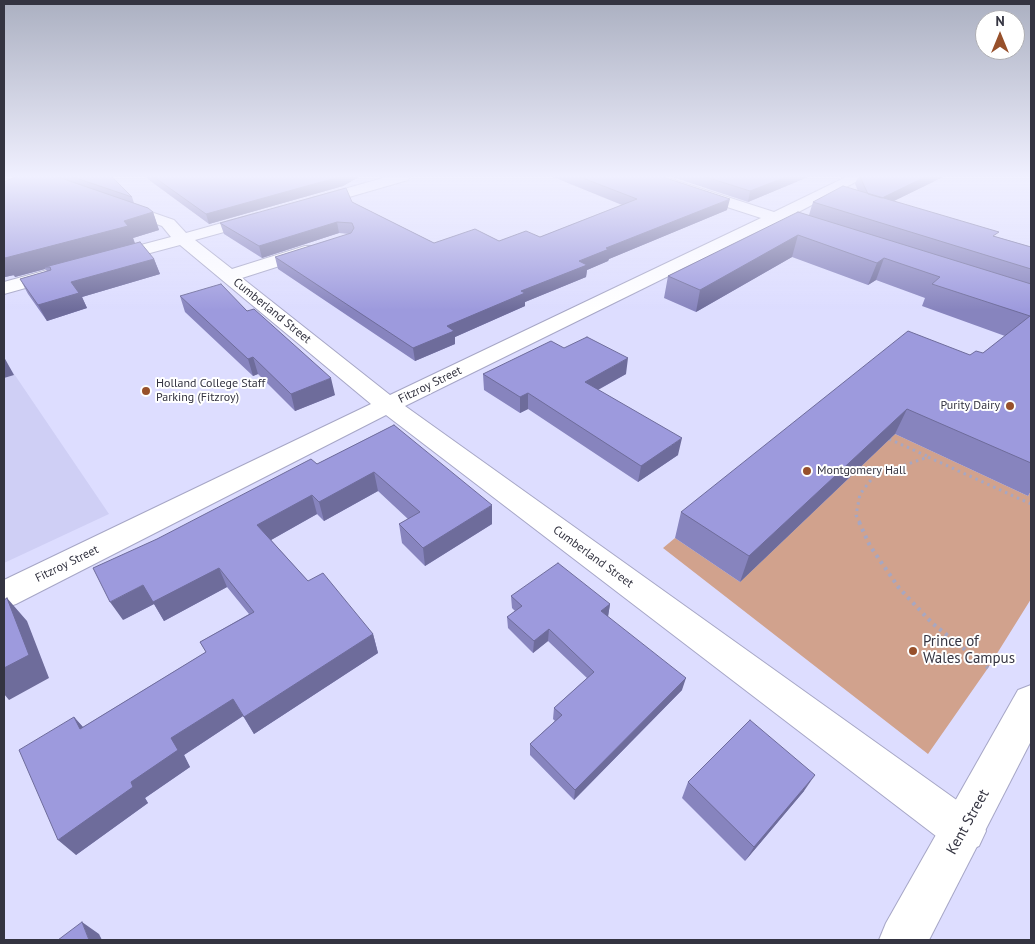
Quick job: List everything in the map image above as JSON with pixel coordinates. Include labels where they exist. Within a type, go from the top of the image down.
[{"type":"street","name":"Cumberland Street","points":[[162,221],[168,223],[183,238],[388,405],[964,830]]},
{"type":"street","points":[[89,265],[246,221]]},
{"type":"street","name":"Fitzroy Street","points":[[4,595],[388,405],[771,221]]},
{"type":"street","points":[[786,221],[805,227]]},
{"type":"street","name":"Cumberland Street","points":[[229,276],[328,245]]},
{"type":"street","points":[[4,288],[70,270]]},
{"type":"street","name":"Kent Street","points":[[903,940],[964,830],[1031,702]]},
{"type":"path","points":[[889,439],[1031,504]]},
{"type":"path","points":[[928,457],[874,476],[860,494],[856,515],[870,546],[899,588],[932,622],[988,668]]},
{"type":"shaded area","points":[[4,359],[109,514],[4,563]]},
{"type":"shaded area","name":"Prince of Wales Campus","points":[[895,434],[1028,496],[1031,491],[1031,599],[988,668],[928,754],[663,548],[675,538],[740,582]]},
{"type":"building","points":[[4,221],[124,221],[128,226],[5,258]]},
{"type":"building","points":[[227,221],[390,221],[434,243],[475,229],[499,241],[526,231],[540,237],[581,221],[674,221],[606,248],[609,249],[579,261],[587,265],[521,291],[525,293],[447,326],[454,331],[413,348],[275,257],[351,233],[354,228],[352,223],[337,222],[259,246],[220,223]]},
{"type":"building","points":[[780,221],[827,221],[1031,284],[1031,463],[907,409],[749,556],[681,512],[908,331],[970,355],[976,351],[983,353],[1030,316],[932,284],[940,277],[884,258],[877,263],[798,235],[700,290],[668,276]]},
{"type":"building","points":[[875,221],[962,221],[999,232],[993,236],[1031,247],[1031,269]]},
{"type":"building","points":[[140,242],[154,259],[71,282],[79,293],[38,305],[20,279],[51,270],[50,267],[45,267]]},
{"type":"building","points":[[221,284],[247,311],[254,309],[331,378],[291,394],[253,357],[248,359],[180,296]]},
{"type":"building","points":[[587,337],[628,358],[585,382],[682,438],[641,466],[528,393],[520,397],[483,374],[551,341],[564,348]]},
{"type":"building","points":[[394,425],[492,505],[423,548],[399,524],[420,512],[374,472],[319,502],[312,495],[257,525],[308,581],[323,573],[373,634],[244,717],[233,699],[171,738],[178,750],[131,782],[133,787],[58,840],[19,750],[74,717],[80,729],[206,652],[200,642],[254,612],[219,568],[153,602],[143,585],[110,602],[93,568],[157,539],[311,459],[317,464]]},
{"type":"building","points":[[558,563],[610,604],[601,611],[686,678],[575,790],[530,744],[562,715],[554,708],[594,672],[549,629],[534,641],[507,617],[522,606],[511,596]]},
{"type":"building","points":[[7,598],[29,655],[4,668],[4,600]]},
{"type":"building","points":[[750,720],[815,775],[754,847],[688,782]]},
{"type":"building","points":[[82,922],[89,940],[58,940]]},
{"type":"place","name":"Holland College Staff Parking (Fitzroy)","points":[[146,391]]},
{"type":"place","name":"Purity Dairy","points":[[1010,406]]},
{"type":"place","name":"Montgomery Hall","points":[[807,471]]},
{"type":"place","name":"Prince of Wales Campus","points":[[913,651]]}]
